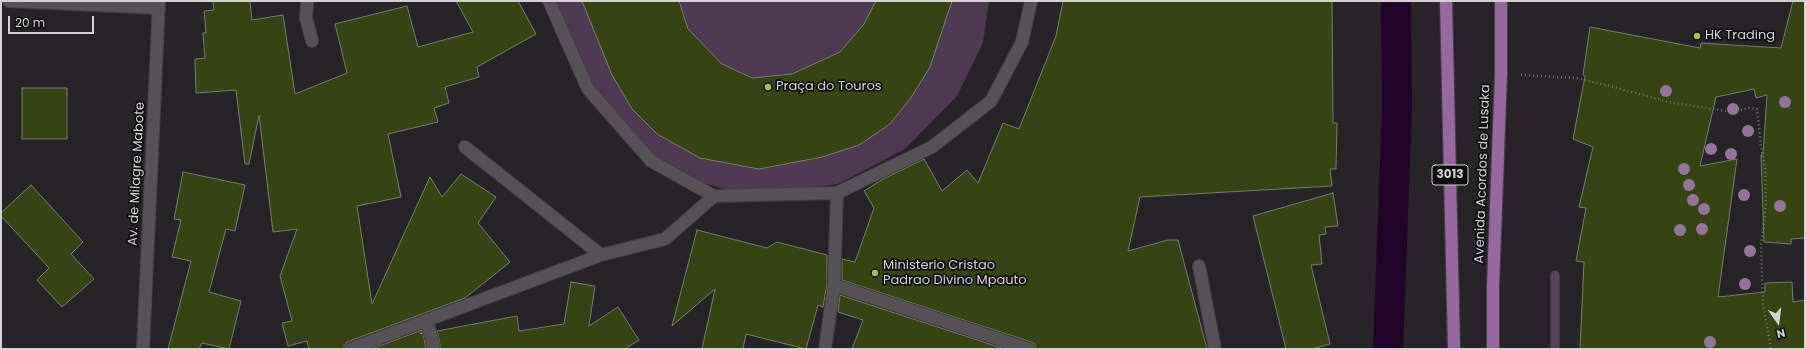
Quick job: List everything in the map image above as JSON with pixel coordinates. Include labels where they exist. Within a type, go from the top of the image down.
[{"type":"main road","name":"3013","points":[[1446,1],[1454,349]]},
{"type":"main road","name":"Avenida Acordos de Lusaka","points":[[1493,349],[1493,286],[1501,74],[1501,1]]},
{"type":"street","points":[[9,1],[159,4]]},
{"type":"street","points":[[308,1],[306,18],[312,41]]},
{"type":"street","points":[[549,1],[588,89],[651,160],[714,196],[837,193],[932,147],[991,101],[1022,42],[1030,1]]},
{"type":"street","name":"Av. de Milagre Mabote","points":[[143,349],[159,4]]},
{"type":"street","points":[[466,147],[602,255]]},
{"type":"street","points":[[825,349],[834,286],[837,193]]},
{"type":"street","points":[[350,349],[602,255],[665,239],[714,196]]},
{"type":"street","points":[[1199,266],[1215,349]]},
{"type":"street","points":[[834,286],[1029,349]]},
{"type":"street","points":[[426,320],[434,349]]},
{"type":"path","points":[[1501,74],[1576,78],[1668,102],[1733,112],[1749,108],[1757,109],[1765,167],[1766,205],[1761,245],[1763,304],[1771,349]]},
{"type":"shaded area","name":"Praça do Touros","points":[[557,1],[989,1],[983,43],[957,96],[905,149],[838,184],[748,195],[680,177],[615,129],[573,55]]},
{"type":"building","points":[[213,1],[250,1],[252,20],[283,15],[295,94],[347,73],[335,24],[407,6],[418,47],[473,32],[456,1],[518,1],[536,34],[477,67],[479,77],[445,87],[449,103],[434,108],[438,122],[388,134],[401,197],[357,206],[372,304],[430,177],[442,197],[461,174],[496,197],[478,223],[510,262],[465,298],[347,342],[343,349],[309,349],[307,341],[288,346],[282,323],[292,321],[280,276],[297,229],[273,232],[259,115],[249,164],[245,164],[236,90],[196,93],[195,59],[205,58],[203,33],[206,33],[204,11],[214,10]]},
{"type":"building","name":"Praça do Touros","points":[[582,1],[679,1],[688,29],[722,64],[752,78],[792,74],[840,52],[864,24],[876,1],[952,1],[930,67],[910,99],[890,124],[859,145],[822,157],[759,169],[700,158],[657,134],[632,109],[612,75]]},
{"type":"building","points":[[1063,1],[1332,1],[1333,123],[1337,123],[1336,169],[1330,169],[1332,186],[1140,197],[1128,251],[1168,240],[1178,240],[1207,349],[1036,349],[1035,344],[1031,342],[842,280],[842,259],[855,262],[874,208],[864,191],[883,179],[924,159],[942,191],[967,170],[978,183],[1003,123],[1019,129],[1056,36]]},
{"type":"building","points":[[1793,1],[1805,1],[1805,238],[1791,239],[1791,244],[1764,242],[1761,155],[1763,154],[1767,95],[1756,98],[1754,89],[1716,97],[1700,166],[1737,159],[1718,297],[1765,292],[1765,283],[1792,282],[1793,302],[1805,300],[1805,349],[1580,349],[1584,262],[1576,261],[1586,208],[1579,207],[1593,147],[1573,139],[1585,76],[1583,75],[1590,27],[1700,48],[1701,43],[1781,48]]},
{"type":"building","points":[[22,88],[67,88],[67,139],[22,139]]},
{"type":"building","points":[[183,172],[245,185],[235,231],[226,229],[209,292],[241,301],[229,349],[202,343],[199,349],[168,349],[191,261],[172,257],[181,220],[174,219]]},
{"type":"building","points":[[31,185],[83,242],[71,254],[94,279],[62,307],[37,280],[49,268],[1,216],[1,213]]},
{"type":"building","points":[[1333,193],[1338,226],[1325,227],[1326,234],[1319,235],[1322,264],[1311,265],[1330,344],[1312,349],[1286,349],[1253,216]]},
{"type":"building","points":[[697,230],[767,248],[777,242],[827,255],[827,284],[823,307],[818,305],[806,349],[746,334],[743,349],[702,349],[715,289],[672,326]]},
{"type":"building","points":[[571,282],[595,286],[589,326],[618,307],[639,340],[625,349],[441,349],[437,331],[517,316],[519,331],[564,324]]},
{"type":"building","points":[[840,295],[1005,349],[852,349],[863,320],[838,312]]},
{"type":"building","points":[[422,330],[420,334],[423,333],[426,349],[371,349]]},
{"type":"waterway","points":[[1388,349],[1397,109],[1396,1]]},
{"type":"waterway","points":[[1555,275],[1555,349]]},
{"type":"place","name":"HK Trading","points":[[1697,36]]},
{"type":"place","name":"Praça do Touros","points":[[768,87]]},
{"type":"place","name":"Ministerio Cristao Padrao Divino Mpauto","points":[[875,273]]}]
